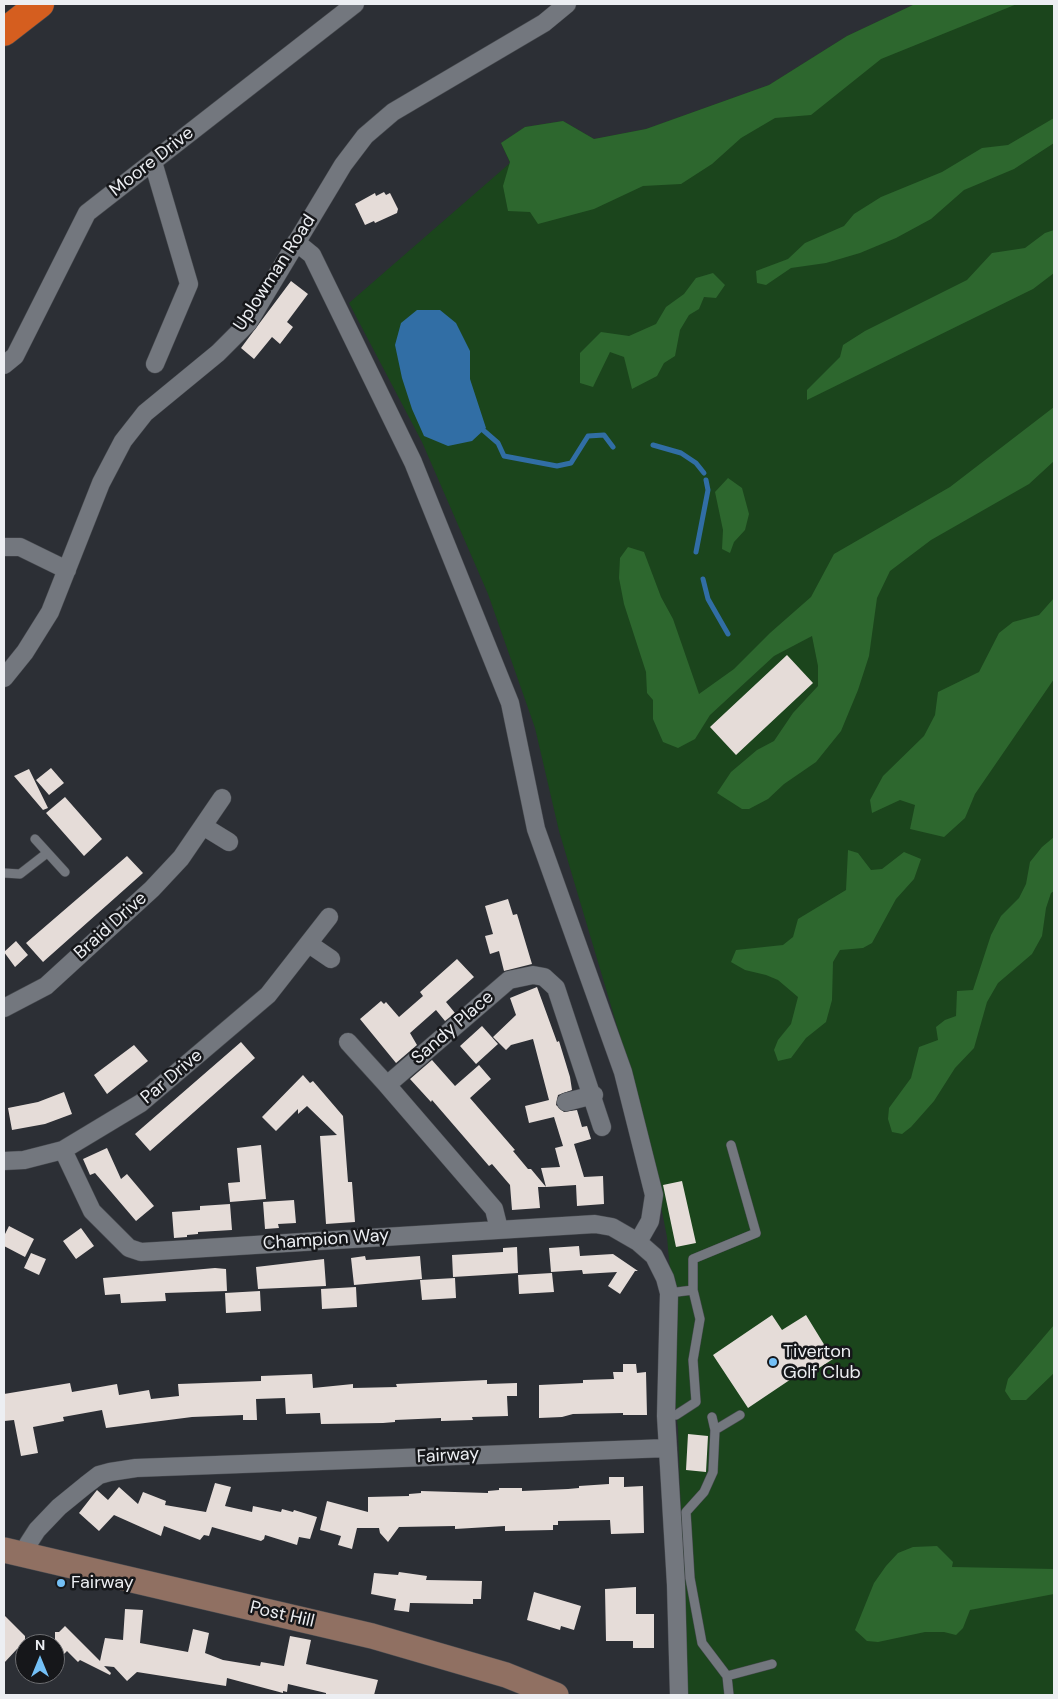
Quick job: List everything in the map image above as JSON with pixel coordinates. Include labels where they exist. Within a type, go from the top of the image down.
[{"type":"highway","points":[[4,32],[40,4]]},
{"type":"street","name":"Moore Drive","points":[[4,365],[14,356],[87,213],[354,4]]},
{"type":"street","name":"Uplowman Road","points":[[4,678],[25,652],[50,612],[100,483],[123,442],[145,413],[211,359],[248,322],[343,165],[365,136],[393,112],[544,23],[567,4]]},
{"type":"street","points":[[153,162],[189,284],[155,364]]},
{"type":"street","points":[[296,242],[312,255],[413,462],[510,703],[536,829],[623,1072],[654,1196],[650,1221],[638,1242]]},
{"type":"street","points":[[4,547],[20,547],[67,570]]},
{"type":"street","name":"Braid Drive","points":[[4,1008],[46,986],[146,894],[181,858],[222,798]]},
{"type":"street","points":[[203,826],[229,842]]},
{"type":"street","name":"Par Drive","points":[[4,1161],[24,1160],[63,1150],[141,1104],[268,995],[330,917]]},
{"type":"street","points":[[309,944],[331,959]]},
{"type":"street","name":"Sandy Place","points":[[387,1085],[509,980],[533,975],[544,977],[556,988],[594,1095],[602,1127]]},
{"type":"street","points":[[348,1042],[494,1209],[499,1229]]},
{"type":"street","points":[[566,1102],[594,1095]]},
{"type":"street","name":"Champion Way","points":[[63,1150],[92,1210],[129,1248],[141,1252],[600,1224],[612,1227],[638,1242],[654,1256],[665,1278],[668,1293],[666,1416],[676,1585],[679,1695]]},
{"type":"street","name":"Fairway","points":[[14,1552],[28,1544],[37,1530],[59,1507],[92,1480],[110,1472],[136,1468],[668,1448]]},
{"type":"street","name":"Post Hill","points":[[14,1552],[381,1639],[506,1675],[556,1695]]},
{"type":"lane","points":[[35,839],[64,872]]},
{"type":"lane","points":[[4,873],[20,874],[48,853]]},
{"type":"lane","points":[[666,1416],[676,1415],[696,1402],[693,1360],[700,1319],[693,1290],[692,1259],[756,1233],[731,1145]]},
{"type":"lane","points":[[668,1293],[693,1290]]},
{"type":"lane","points":[[715,1430],[740,1416]]},
{"type":"lane","points":[[712,1417],[715,1430],[713,1472],[704,1492],[686,1512],[690,1578],[702,1643],[727,1676],[729,1695]]},
{"type":"lane","points":[[727,1676],[772,1664]]},
{"type":"green space","name":"Tiverton Golf Club","points":[[915,4],[1054,4],[1054,1695],[687,1695],[678,1429],[670,1349],[673,1305],[667,1237],[642,1110],[559,831],[535,728],[488,594],[422,442],[349,303],[510,163],[501,143],[525,127],[563,121],[594,139],[646,129],[769,85],[847,36]]},
{"type":"green space","points":[[915,4],[1017,4],[881,59],[811,115],[775,118],[741,138],[712,164],[681,184],[643,186],[594,209],[538,224],[530,212],[508,211],[503,186],[510,162],[501,143],[525,127],[563,121],[594,139],[646,129],[769,85],[847,36]]},
{"type":"green space","points":[[1054,118],[1054,143],[1014,169],[964,190],[931,219],[896,238],[860,253],[826,263],[791,268],[766,285],[757,283],[756,271],[788,259],[805,243],[844,226],[854,214],[881,197],[942,172],[982,148],[1008,145]]},
{"type":"green space","points":[[1054,230],[1054,273],[1033,289],[807,400],[807,390],[840,357],[843,345],[865,331],[967,280],[992,253],[1025,248],[1045,233]]},
{"type":"green space","points":[[713,273],[725,285],[716,298],[704,297],[699,309],[689,315],[680,330],[675,356],[664,363],[657,376],[632,389],[624,357],[610,352],[593,387],[580,383],[580,353],[601,332],[629,336],[656,324],[666,307],[684,294],[696,278]]},
{"type":"green space","points":[[1054,407],[1054,461],[1029,484],[931,540],[890,571],[877,598],[869,656],[858,690],[841,731],[816,762],[784,784],[768,799],[749,809],[742,809],[717,793],[731,772],[757,750],[774,741],[793,713],[818,686],[818,666],[812,636],[774,656],[710,715],[695,739],[678,748],[663,742],[653,719],[653,700],[647,693],[646,672],[624,604],[619,578],[620,558],[628,547],[644,552],[661,597],[673,619],[699,694],[734,669],[770,633],[811,597],[834,554],[950,487]]},
{"type":"green space","points":[[728,478],[742,488],[749,514],[745,530],[734,542],[730,553],[722,549],[723,530],[715,492]]},
{"type":"green space","points":[[1054,598],[1054,679],[975,794],[965,818],[944,837],[910,829],[915,805],[900,800],[872,813],[870,800],[883,776],[924,736],[935,715],[938,692],[979,672],[999,633],[1013,622],[1039,615]]},
{"type":"green space","points":[[1054,837],[1054,891],[1051,893],[1046,908],[1042,936],[1032,954],[998,983],[987,1002],[974,1048],[955,1068],[934,1101],[911,1127],[902,1134],[892,1132],[888,1119],[889,1108],[911,1078],[919,1047],[938,1040],[936,1027],[945,1020],[956,1016],[957,991],[973,990],[991,935],[1001,916],[1019,898],[1026,884],[1030,862],[1042,847]]},
{"type":"green space","points":[[848,850],[858,853],[871,870],[882,869],[904,852],[921,859],[914,879],[896,899],[872,943],[863,948],[840,950],[833,962],[832,1000],[826,1022],[806,1038],[791,1058],[778,1061],[774,1050],[778,1040],[791,1024],[798,997],[778,980],[745,970],[731,962],[736,950],[783,945],[793,937],[798,919],[846,890]]},
{"type":"green space","points":[[1054,1325],[1054,1373],[1026,1400],[1011,1400],[1005,1391],[1008,1379]]},
{"type":"green space","points":[[937,1546],[953,1562],[952,1567],[1054,1569],[1054,1594],[970,1610],[963,1628],[956,1635],[944,1632],[925,1632],[878,1642],[867,1641],[855,1630],[874,1583],[886,1566],[898,1553],[913,1547]]},
{"type":"water","points":[[417,310],[440,310],[456,323],[470,351],[470,379],[486,428],[472,441],[448,446],[424,436],[412,409],[402,378],[395,345],[401,323]]},
{"type":"building","points":[[384,192],[386,195],[390,193],[398,209],[397,213],[375,223],[374,221],[365,225],[355,204],[375,193],[376,196]]},
{"type":"building","points":[[291,281],[308,294],[287,322],[293,327],[280,344],[272,337],[254,359],[241,348]]},
{"type":"building","points":[[787,655],[813,683],[736,755],[710,727]]},
{"type":"building","points":[[51,768],[64,783],[49,795],[36,780]]},
{"type":"building","points":[[29,769],[48,808],[43,810],[14,776]]},
{"type":"building","points":[[65,797],[102,839],[84,856],[46,813]]},
{"type":"building","points":[[127,856],[143,873],[43,962],[26,943]]},
{"type":"building","points":[[508,899],[513,915],[517,914],[532,964],[504,971],[499,951],[490,954],[485,936],[493,934],[485,906]]},
{"type":"building","points":[[16,941],[28,955],[15,967],[4,952]]},
{"type":"building","points":[[457,959],[474,977],[446,1002],[455,1013],[445,1021],[436,1010],[410,1033],[417,1045],[396,1063],[360,1019],[381,1001],[384,1004],[386,1002],[399,1017],[423,996],[420,992]]},
{"type":"building","points":[[537,987],[557,1042],[559,1041],[570,1077],[572,1090],[558,1095],[556,1105],[564,1112],[577,1110],[582,1127],[587,1126],[591,1139],[574,1144],[584,1177],[603,1176],[604,1204],[577,1206],[576,1185],[546,1187],[541,1168],[560,1167],[555,1148],[563,1146],[554,1117],[529,1123],[525,1106],[549,1100],[533,1039],[511,1045],[506,1050],[493,1037],[516,1015],[510,998]]},
{"type":"building","points":[[482,1026],[498,1044],[476,1064],[460,1046]]},
{"type":"building","points":[[241,1042],[255,1058],[150,1151],[135,1134]]},
{"type":"building","points":[[134,1045],[148,1061],[107,1094],[94,1075]]},
{"type":"building","points":[[432,1060],[455,1086],[479,1065],[491,1079],[470,1098],[515,1150],[513,1151],[528,1169],[531,1169],[546,1187],[538,1187],[540,1208],[512,1210],[510,1185],[492,1164],[489,1166],[432,1100],[431,1102],[410,1079]]},
{"type":"building","points":[[303,1075],[310,1083],[313,1081],[343,1116],[348,1182],[352,1182],[355,1222],[326,1224],[320,1136],[337,1135],[307,1106],[298,1114],[298,1109],[276,1131],[262,1117]]},
{"type":"building","points":[[64,1092],[72,1114],[45,1124],[12,1130],[8,1108],[38,1102]]},
{"type":"building","points":[[261,1145],[266,1199],[230,1202],[228,1183],[240,1182],[237,1148]]},
{"type":"building","points":[[107,1148],[121,1179],[127,1174],[154,1206],[136,1221],[95,1173],[90,1175],[83,1159]]},
{"type":"building","points":[[682,1181],[696,1243],[676,1247],[663,1185]]},
{"type":"building","points":[[294,1200],[296,1223],[278,1224],[279,1228],[265,1229],[263,1202]]},
{"type":"building","points":[[230,1204],[232,1230],[198,1232],[198,1234],[187,1235],[187,1237],[174,1238],[172,1212],[200,1210],[200,1206]]},
{"type":"building","points":[[9,1226],[34,1239],[25,1257],[4,1246],[4,1236]]},
{"type":"building","points":[[81,1228],[94,1246],[76,1259],[63,1241]]},
{"type":"building","points":[[579,1246],[580,1256],[613,1254],[638,1271],[635,1271],[620,1294],[608,1286],[617,1272],[583,1274],[582,1270],[551,1272],[549,1248]]},
{"type":"building","points":[[517,1247],[518,1273],[453,1277],[452,1255],[503,1252],[503,1248]]},
{"type":"building","points":[[31,1253],[46,1259],[39,1275],[24,1268]]},
{"type":"building","points":[[365,1256],[366,1260],[420,1256],[422,1279],[354,1285],[351,1258]]},
{"type":"building","points":[[324,1259],[326,1286],[258,1289],[256,1267]]},
{"type":"building","points":[[215,1268],[226,1269],[227,1291],[165,1293],[166,1301],[121,1303],[120,1294],[105,1295],[103,1278]]},
{"type":"building","points":[[552,1273],[554,1292],[519,1294],[518,1275]]},
{"type":"building","points":[[455,1278],[456,1298],[422,1300],[420,1280]]},
{"type":"building","points":[[356,1287],[357,1307],[322,1309],[321,1289]]},
{"type":"building","points":[[260,1291],[261,1311],[226,1313],[225,1293]]},
{"type":"building","name":"Tiverton Golf Club","points":[[772,1315],[782,1330],[806,1315],[833,1359],[816,1370],[812,1365],[748,1408],[713,1355]]},
{"type":"building","points":[[623,1364],[636,1364],[637,1373],[646,1372],[647,1415],[623,1415],[623,1413],[573,1414],[562,1417],[539,1418],[539,1385],[583,1383],[583,1380],[614,1379],[613,1372],[623,1372]]},
{"type":"building","points":[[312,1374],[313,1388],[353,1384],[353,1388],[397,1387],[396,1384],[487,1380],[487,1384],[517,1383],[517,1396],[507,1396],[508,1416],[472,1417],[473,1420],[441,1421],[441,1418],[395,1420],[395,1422],[383,1423],[321,1424],[320,1413],[286,1414],[285,1398],[256,1399],[257,1420],[243,1420],[243,1415],[192,1417],[106,1428],[102,1410],[63,1417],[64,1421],[33,1427],[38,1453],[21,1456],[14,1420],[4,1421],[4,1394],[70,1383],[72,1392],[117,1384],[119,1395],[149,1390],[151,1399],[179,1396],[178,1384],[261,1381],[261,1376]]},
{"type":"building","points":[[688,1434],[708,1436],[706,1472],[686,1470]]},
{"type":"building","points":[[609,1477],[624,1477],[624,1487],[643,1486],[644,1533],[611,1534],[610,1520],[558,1521],[558,1525],[553,1525],[553,1530],[505,1531],[505,1526],[455,1529],[455,1526],[399,1527],[388,1542],[380,1533],[379,1528],[357,1528],[352,1549],[338,1545],[341,1536],[320,1530],[327,1501],[368,1512],[368,1497],[409,1496],[409,1494],[421,1493],[421,1491],[488,1493],[488,1491],[499,1490],[499,1488],[522,1488],[522,1491],[568,1489],[579,1488],[579,1486],[609,1484]]},
{"type":"building","points":[[215,1483],[231,1487],[225,1506],[252,1512],[253,1506],[281,1512],[282,1509],[293,1512],[294,1510],[317,1517],[310,1539],[299,1537],[297,1545],[265,1535],[261,1541],[212,1527],[209,1536],[204,1535],[200,1540],[164,1526],[161,1536],[114,1515],[99,1531],[79,1513],[97,1490],[108,1500],[119,1487],[138,1504],[143,1492],[166,1501],[165,1505],[206,1512]]},
{"type":"building","points":[[399,1572],[427,1576],[426,1580],[482,1581],[481,1599],[473,1599],[473,1604],[410,1603],[409,1612],[394,1610],[396,1599],[371,1594],[374,1573],[398,1575]]},
{"type":"building","points":[[636,1587],[636,1614],[654,1614],[654,1648],[633,1648],[633,1641],[606,1641],[605,1589]]},
{"type":"building","points":[[534,1592],[581,1606],[574,1630],[561,1626],[560,1630],[527,1620]]},
{"type":"building","points":[[125,1609],[143,1610],[140,1643],[188,1652],[193,1629],[209,1633],[205,1653],[223,1660],[260,1666],[261,1662],[284,1666],[290,1636],[311,1640],[306,1664],[378,1680],[374,1695],[326,1695],[326,1693],[288,1684],[287,1692],[283,1691],[283,1693],[227,1678],[226,1686],[137,1672],[127,1681],[114,1667],[104,1666],[111,1673],[110,1675],[80,1660],[78,1662],[67,1651],[65,1653],[65,1634],[55,1634],[55,1632],[59,1632],[65,1626],[100,1661],[105,1638],[123,1640]]},
{"type":"building","points":[[4,1615],[23,1634],[15,1634],[15,1651],[4,1663]]},
{"type":"waterway","points":[[483,430],[498,443],[504,456],[557,466],[571,463],[588,436],[604,435],[613,447]]},
{"type":"waterway","points":[[653,445],[681,453],[696,463],[704,473]]},
{"type":"waterway","points":[[696,552],[708,490],[706,480]]},
{"type":"waterway","points":[[703,579],[708,599],[728,634]]},
{"type":"place","name":"Tiverton Golf Club","points":[[773,1362]]},
{"type":"place","name":"Fairway","points":[[61,1583]]}]
